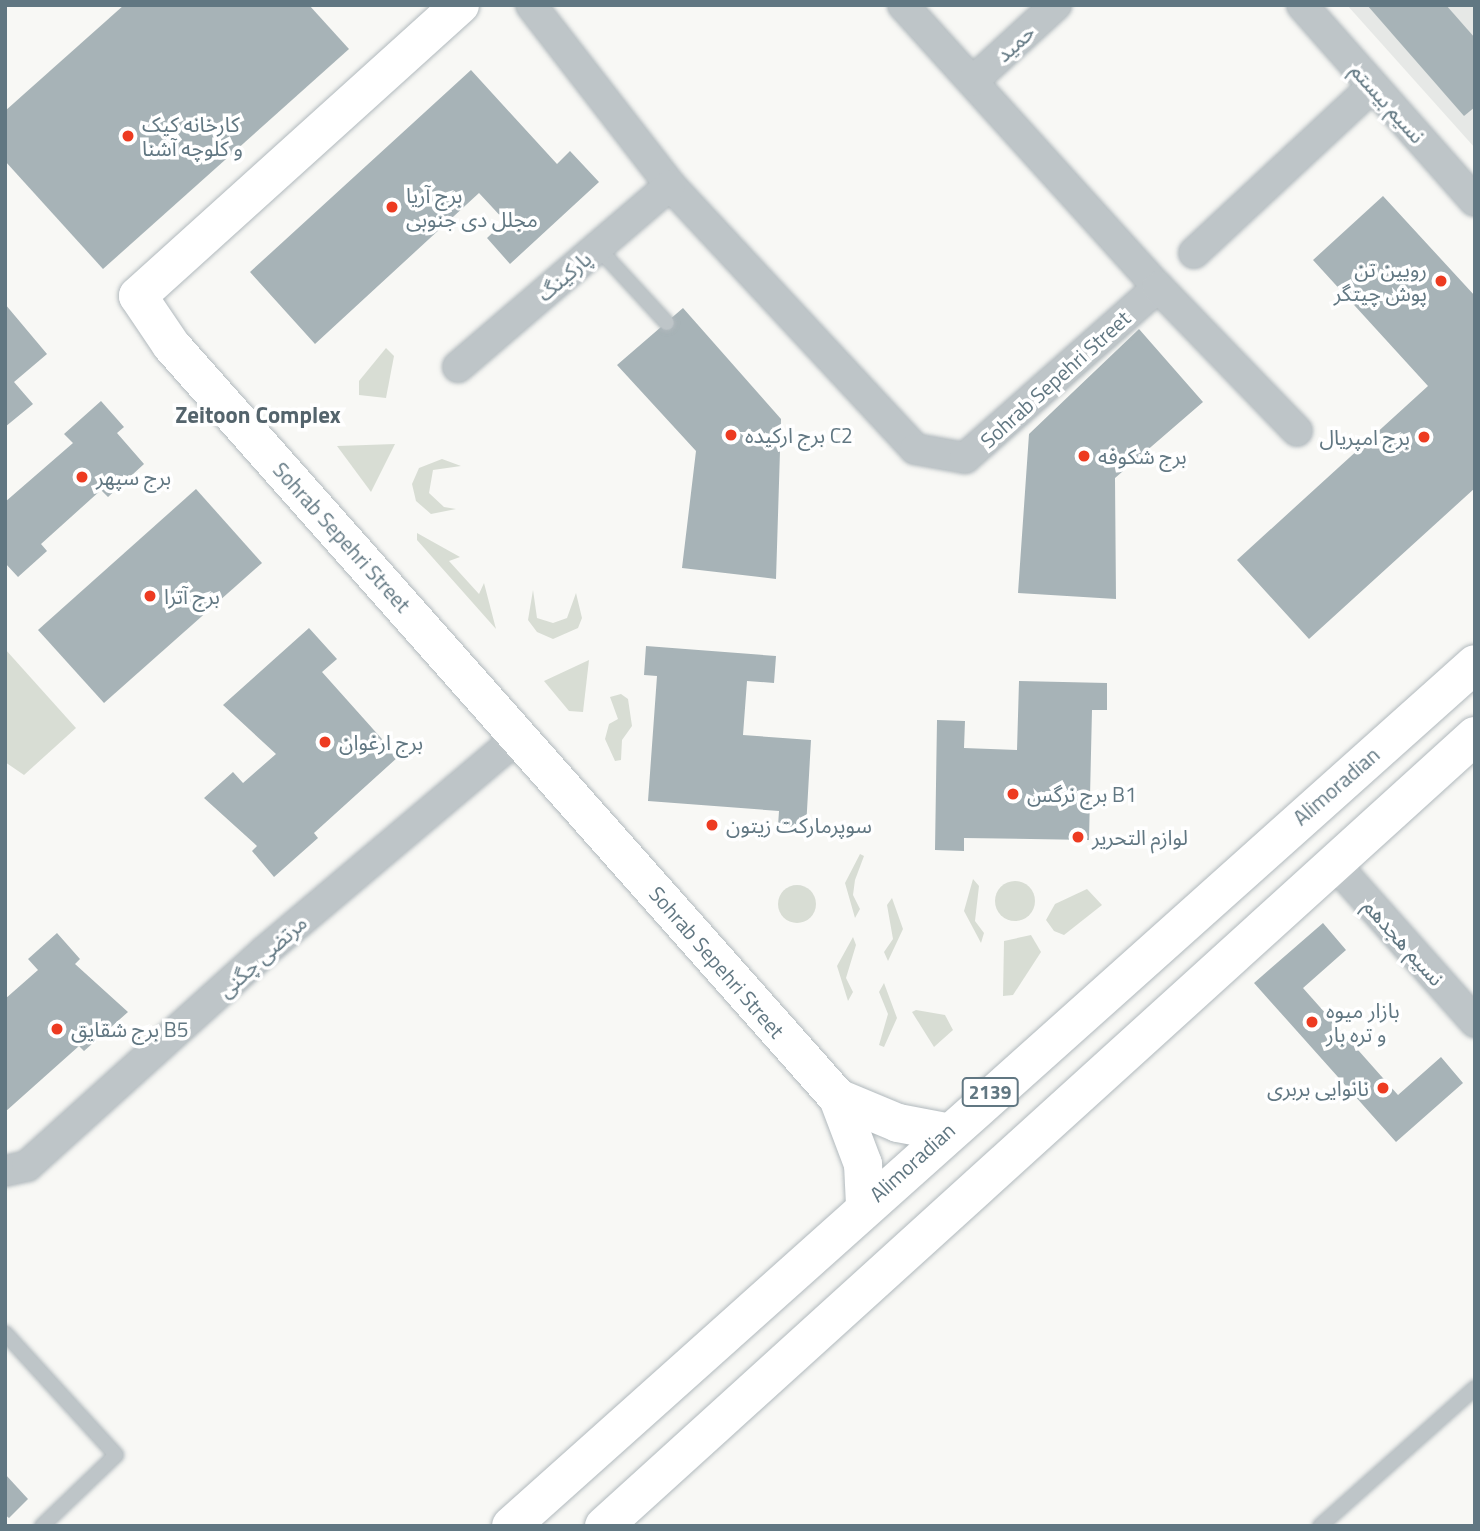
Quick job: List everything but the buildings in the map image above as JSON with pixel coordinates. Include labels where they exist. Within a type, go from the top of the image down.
[{"type":"main road","name":"Sohrab Sepehri Street","points":[[460,5],[138,296],[170,345],[838,1098],[863,1164],[865,1205]]},
{"type":"main road","name":"Alimoradian","points":[[511,1526],[945,1132],[1475,664]]},
{"type":"main road","name":"2139","points":[[604,1526],[1475,736]]},
{"type":"main road","name":"Sohrab Sepehri Street","points":[[838,1098],[898,1123],[945,1132]]},
{"type":"street","name":"Sohrab Sepehri Street","points":[[531,5],[670,185],[915,449],[965,458],[1158,288]]},
{"type":"street","points":[[904,5],[1158,288],[1297,431]]},
{"type":"street","name":"حمید","points":[[973,81],[1056,5]]},
{"type":"street","name":"نسیم بیستم","points":[[1302,5],[1475,201]]},
{"type":"street","points":[[1194,253],[1373,86]]},
{"type":"street","name":"پارکینگ","points":[[458,367],[670,185]]},
{"type":"street","name":"مرتضی چگنی","points":[[5,1171],[27,1166],[265,950],[518,737]]},
{"type":"street","name":"نسیم هجدهم","points":[[1334,863],[1475,1022]]},
{"type":"lane","points":[[597,247],[667,323]]},
{"type":"lane","points":[[5,1333],[116,1455],[42,1526]]},
{"type":"lane","points":[[1320,1526],[1475,1388]]},
{"type":"shaded area","points":[[1347,5],[1475,5],[1475,148]]},
{"type":"shaded area","points":[[386,348],[394,356],[386,398],[359,395],[359,381]]},
{"type":"shaded area","points":[[395,444],[371,492],[337,446]]},
{"type":"shaded area","points":[[442,459],[461,466],[433,470],[429,493],[444,507],[456,509],[431,514],[416,501],[412,484],[419,468]]},
{"type":"shaded area","points":[[417,533],[460,557],[449,561],[479,594],[484,583],[496,629],[417,540]]},
{"type":"shaded area","points":[[533,590],[537,618],[553,623],[567,618],[576,593],[582,618],[578,628],[553,639],[537,632],[528,620]]},
{"type":"shaded area","points":[[5,649],[76,728],[24,775],[5,762]]},
{"type":"shaded area","points":[[589,660],[583,712],[569,711],[544,681]]},
{"type":"shaded area","points":[[621,694],[628,699],[632,726],[622,740],[621,760],[615,761],[605,739],[609,724],[618,719],[610,697]]},
{"type":"shaded area","points":[[860,854],[864,856],[855,880],[853,895],[860,909],[855,918],[845,883]]},
{"type":"shaded area","points":[[973,879],[979,886],[975,921],[984,933],[981,943],[964,911]]},
{"type":"shaded area","points":[[1015,881],[1029,887],[1035,901],[1029,915],[1015,921],[1001,915],[995,901],[1001,887]]},
{"type":"shaded area","points":[[797,885],[811,890],[816,904],[811,918],[797,923],[783,918],[778,904],[783,890]]},
{"type":"shaded area","points":[[1087,889],[1102,905],[1064,935],[1054,931],[1046,920],[1055,904]]},
{"type":"shaded area","points":[[892,898],[903,929],[888,961],[884,952],[893,939],[887,905]]},
{"type":"shaded area","points":[[1031,935],[1041,952],[1013,995],[1003,996],[1004,941]]},
{"type":"shaded area","points":[[853,937],[856,945],[846,978],[853,992],[848,1001],[837,966]]},
{"type":"shaded area","points":[[884,983],[897,1018],[884,1047],[879,1045],[888,1014],[879,992]]},
{"type":"shaded area","points":[[916,1010],[945,1015],[953,1030],[934,1047],[912,1012]]},
{"type":"place","name":"کارخانه کیک و کلوچه آشنا","points":[[128,136]]},
{"type":"place","name":"برج آریا مجلل دی جنوبی","points":[[392,207]]},
{"type":"place","name":"رویین تن پوش چیتگر","points":[[1441,281]]},
{"type":"place","name":"برج ارکیده C2","points":[[731,435]]},
{"type":"place","name":"برج امپریال","points":[[1424,437]]},
{"type":"place","name":"برج شکوفه","points":[[1084,456]]},
{"type":"place","name":"برج سپهر","points":[[82,477]]},
{"type":"place","name":"برج آترا","points":[[150,596]]},
{"type":"place","name":"برج ارغوان","points":[[325,742]]},
{"type":"place","name":"برج نرگس B1","points":[[1013,794]]},
{"type":"place","name":"سوپرمارکت زیتون","points":[[712,825]]},
{"type":"place","name":"لوازم التحریر","points":[[1078,837]]},
{"type":"place","name":"بازار میوه و تره بار","points":[[1312,1022]]},
{"type":"place","name":"برج شقایق B5","points":[[57,1029]]},
{"type":"place","name":"نانوایی بربری","points":[[1383,1088]]},
{"type":"district","name":"Zeitoon Complex","points":[[258,415]]}]
